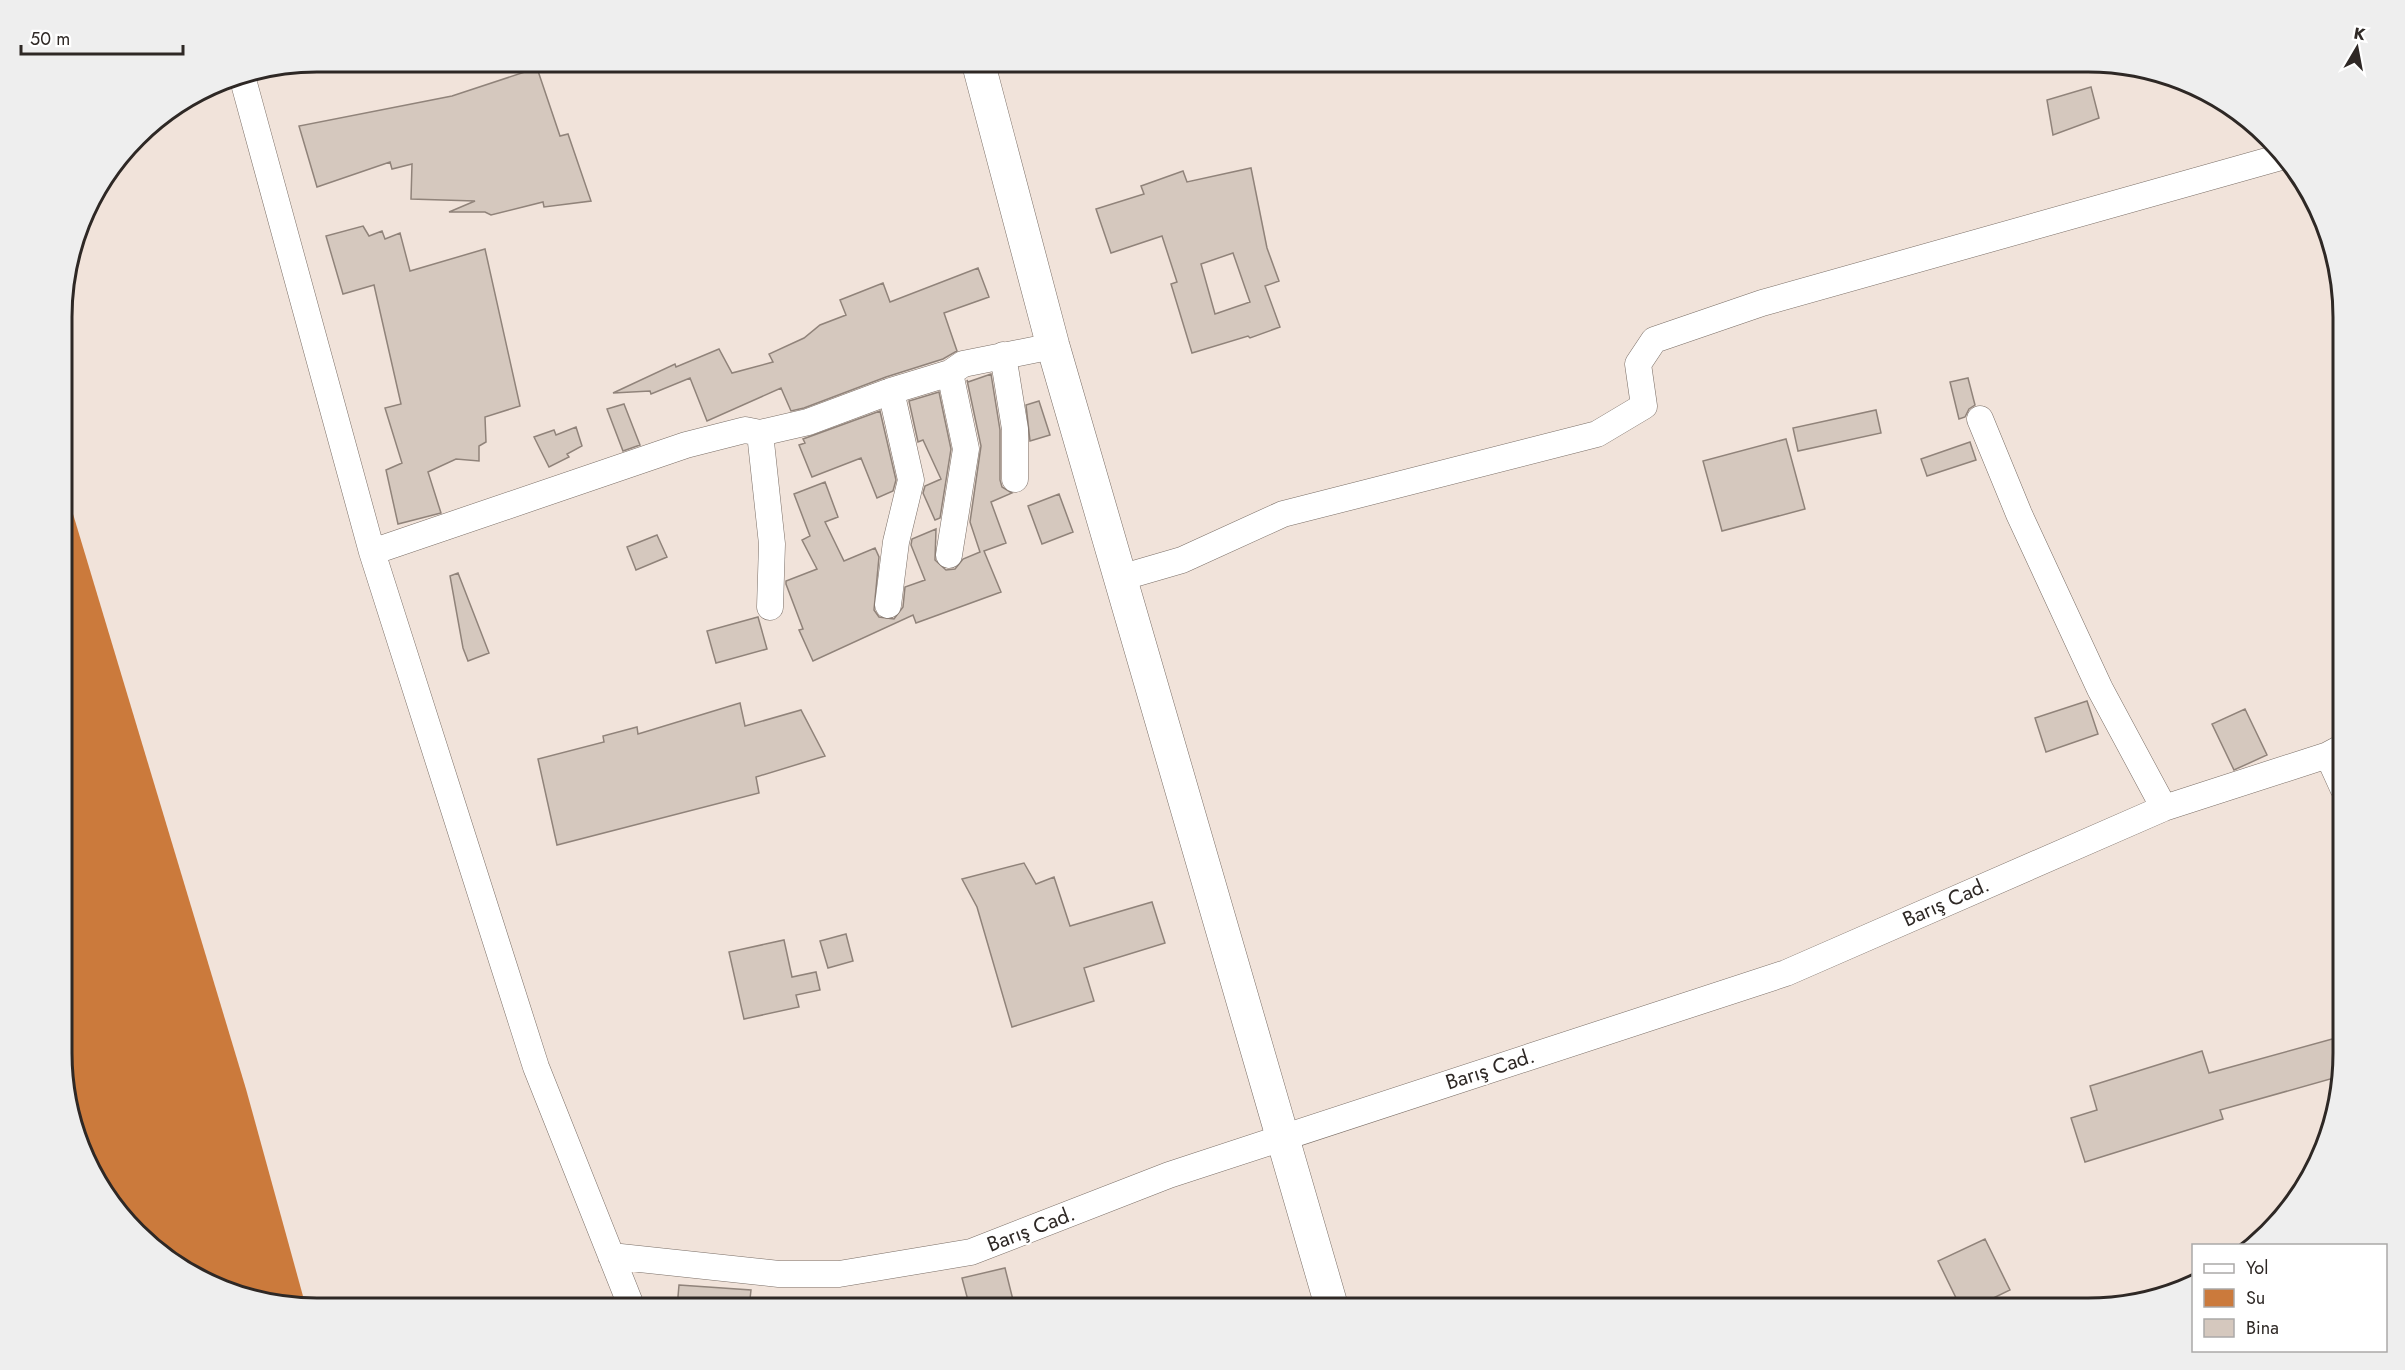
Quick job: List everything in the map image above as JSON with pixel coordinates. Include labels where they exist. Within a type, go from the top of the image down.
[{"type":"main road","points":[[981,72],[1053,346],[1329,1298]]},
{"type":"street","points":[[244,83],[372,552],[536,1067],[628,1298]]},
{"type":"street","points":[[1120,578],[1182,560],[1283,514],[1597,434],[1644,406],[1638,364],[1654,340],[1762,303],[2274,159]]},
{"type":"street","points":[[372,552],[686,445],[744,430],[760,433],[808,422],[891,391],[950,373],[963,364],[1053,346]]},
{"type":"street","points":[[1003,355],[1015,429],[1015,479]]},
{"type":"street","points":[[948,555],[966,449],[950,373]]},
{"type":"street","points":[[888,605],[896,542],[911,480],[891,391]]},
{"type":"street","points":[[1980,419],[2019,514],[2100,689],[2164,808]]},
{"type":"street","points":[[760,433],[772,544],[770,607]]},
{"type":"street","name":"Barış Cad.","points":[[611,1256],[778,1274],[839,1274],[960,1254],[1169,1175],[1786,973],[2164,808],[2333,752]]},
{"type":"water","points":[[72,511],[246,1089],[303,1297],[285,1296],[238,1285],[209,1273],[168,1247],[144,1226],[113,1189],[97,1161],[80,1116],[74,1085],[72,1053]]},
{"type":"building","points":[[525,72],[538,72],[560,136],[568,134],[591,201],[544,207],[543,202],[491,215],[485,212],[449,212],[475,201],[411,199],[412,164],[392,169],[390,162],[317,187],[299,126],[452,96]]},
{"type":"building","points":[[2091,87],[2099,118],[2053,135],[2047,100]]},
{"type":"building","points":[[1251,168],[1267,248],[1279,281],[1265,286],[1280,327],[1250,338],[1248,336],[1192,353],[1171,284],[1177,282],[1162,236],[1111,253],[1096,209],[1144,194],[1141,186],[1183,171],[1187,182]],"holes":[[[1233,253],[1250,302],[1215,314],[1201,264]]]},
{"type":"building","points":[[363,226],[369,236],[382,231],[385,239],[400,233],[410,271],[485,249],[520,406],[485,417],[486,442],[479,446],[479,461],[456,459],[428,472],[441,513],[398,524],[386,470],[402,463],[385,408],[401,404],[374,285],[343,294],[326,236]]},
{"type":"building","points":[[978,268],[989,297],[944,313],[957,351],[943,359],[886,377],[804,408],[791,411],[781,388],[707,421],[690,378],[651,394],[650,391],[613,393],[675,364],[676,367],[719,349],[732,373],[773,362],[769,354],[804,338],[820,325],[846,315],[840,300],[883,283],[890,302]]},
{"type":"building","points":[[991,374],[1000,430],[1000,480],[1002,487],[1012,493],[991,502],[1006,543],[984,551],[1001,592],[916,623],[913,615],[813,661],[799,630],[803,629],[786,584],[786,581],[817,569],[802,540],[810,536],[794,494],[825,482],[838,517],[825,522],[844,561],[875,548],[879,557],[874,610],[879,617],[894,619],[903,607],[905,587],[925,580],[911,545],[912,539],[936,529],[935,560],[946,570],[955,569],[963,559],[980,552],[970,522],[981,446],[967,380],[968,382]]},
{"type":"building","points":[[1968,378],[1975,405],[1969,409],[1965,417],[1959,419],[1950,382]]},
{"type":"building","points":[[939,392],[951,449],[940,518],[935,520],[923,493],[925,486],[941,479],[923,440],[918,442],[909,401]]},
{"type":"building","points":[[1039,401],[1050,435],[1030,441],[1026,405]]},
{"type":"building","points":[[624,404],[640,445],[623,451],[607,409]]},
{"type":"building","points":[[1876,410],[1881,433],[1798,451],[1793,428]]},
{"type":"building","points":[[880,411],[896,480],[893,491],[877,498],[861,458],[812,477],[799,445],[805,443],[803,439]]},
{"type":"building","points":[[576,427],[582,446],[567,454],[569,457],[549,467],[534,437],[554,430],[556,435]]},
{"type":"building","points":[[1786,439],[1805,509],[1722,531],[1703,461]]},
{"type":"building","points":[[1970,442],[1976,460],[1927,476],[1921,459]]},
{"type":"building","points":[[1059,494],[1073,532],[1042,544],[1028,506]]},
{"type":"building","points":[[657,535],[667,557],[636,570],[627,547]]},
{"type":"building","points":[[458,573],[489,653],[468,661],[463,648],[450,576]]},
{"type":"building","points":[[758,617],[767,649],[716,663],[707,631]]},
{"type":"building","points":[[2087,701],[2098,734],[2046,752],[2035,718]]},
{"type":"building","points":[[740,703],[745,726],[801,710],[825,756],[756,777],[759,793],[557,845],[538,759],[604,742],[603,736],[637,727],[638,734]]},
{"type":"building","points":[[2245,709],[2267,755],[2234,770],[2212,724]]},
{"type":"building","points":[[1024,863],[1036,884],[1054,877],[1070,926],[1152,902],[1165,943],[1084,968],[1094,1001],[1012,1027],[977,907],[962,879]]},
{"type":"building","points":[[846,934],[853,961],[828,968],[820,941]]},
{"type":"building","points":[[784,940],[792,977],[816,972],[820,990],[796,995],[799,1007],[744,1019],[729,952]]},
{"type":"building","points":[[2333,1039],[2331,1079],[2220,1110],[2223,1119],[2085,1162],[2071,1118],[2097,1110],[2090,1086],[2202,1051],[2209,1073]]},
{"type":"building","points":[[1985,1239],[2010,1290],[1993,1298],[1956,1298],[1938,1261]]},
{"type":"building","points":[[1005,1268],[1012,1298],[967,1298],[962,1278]]},
{"type":"building","points":[[679,1285],[751,1290],[750,1298],[678,1298]]}]
